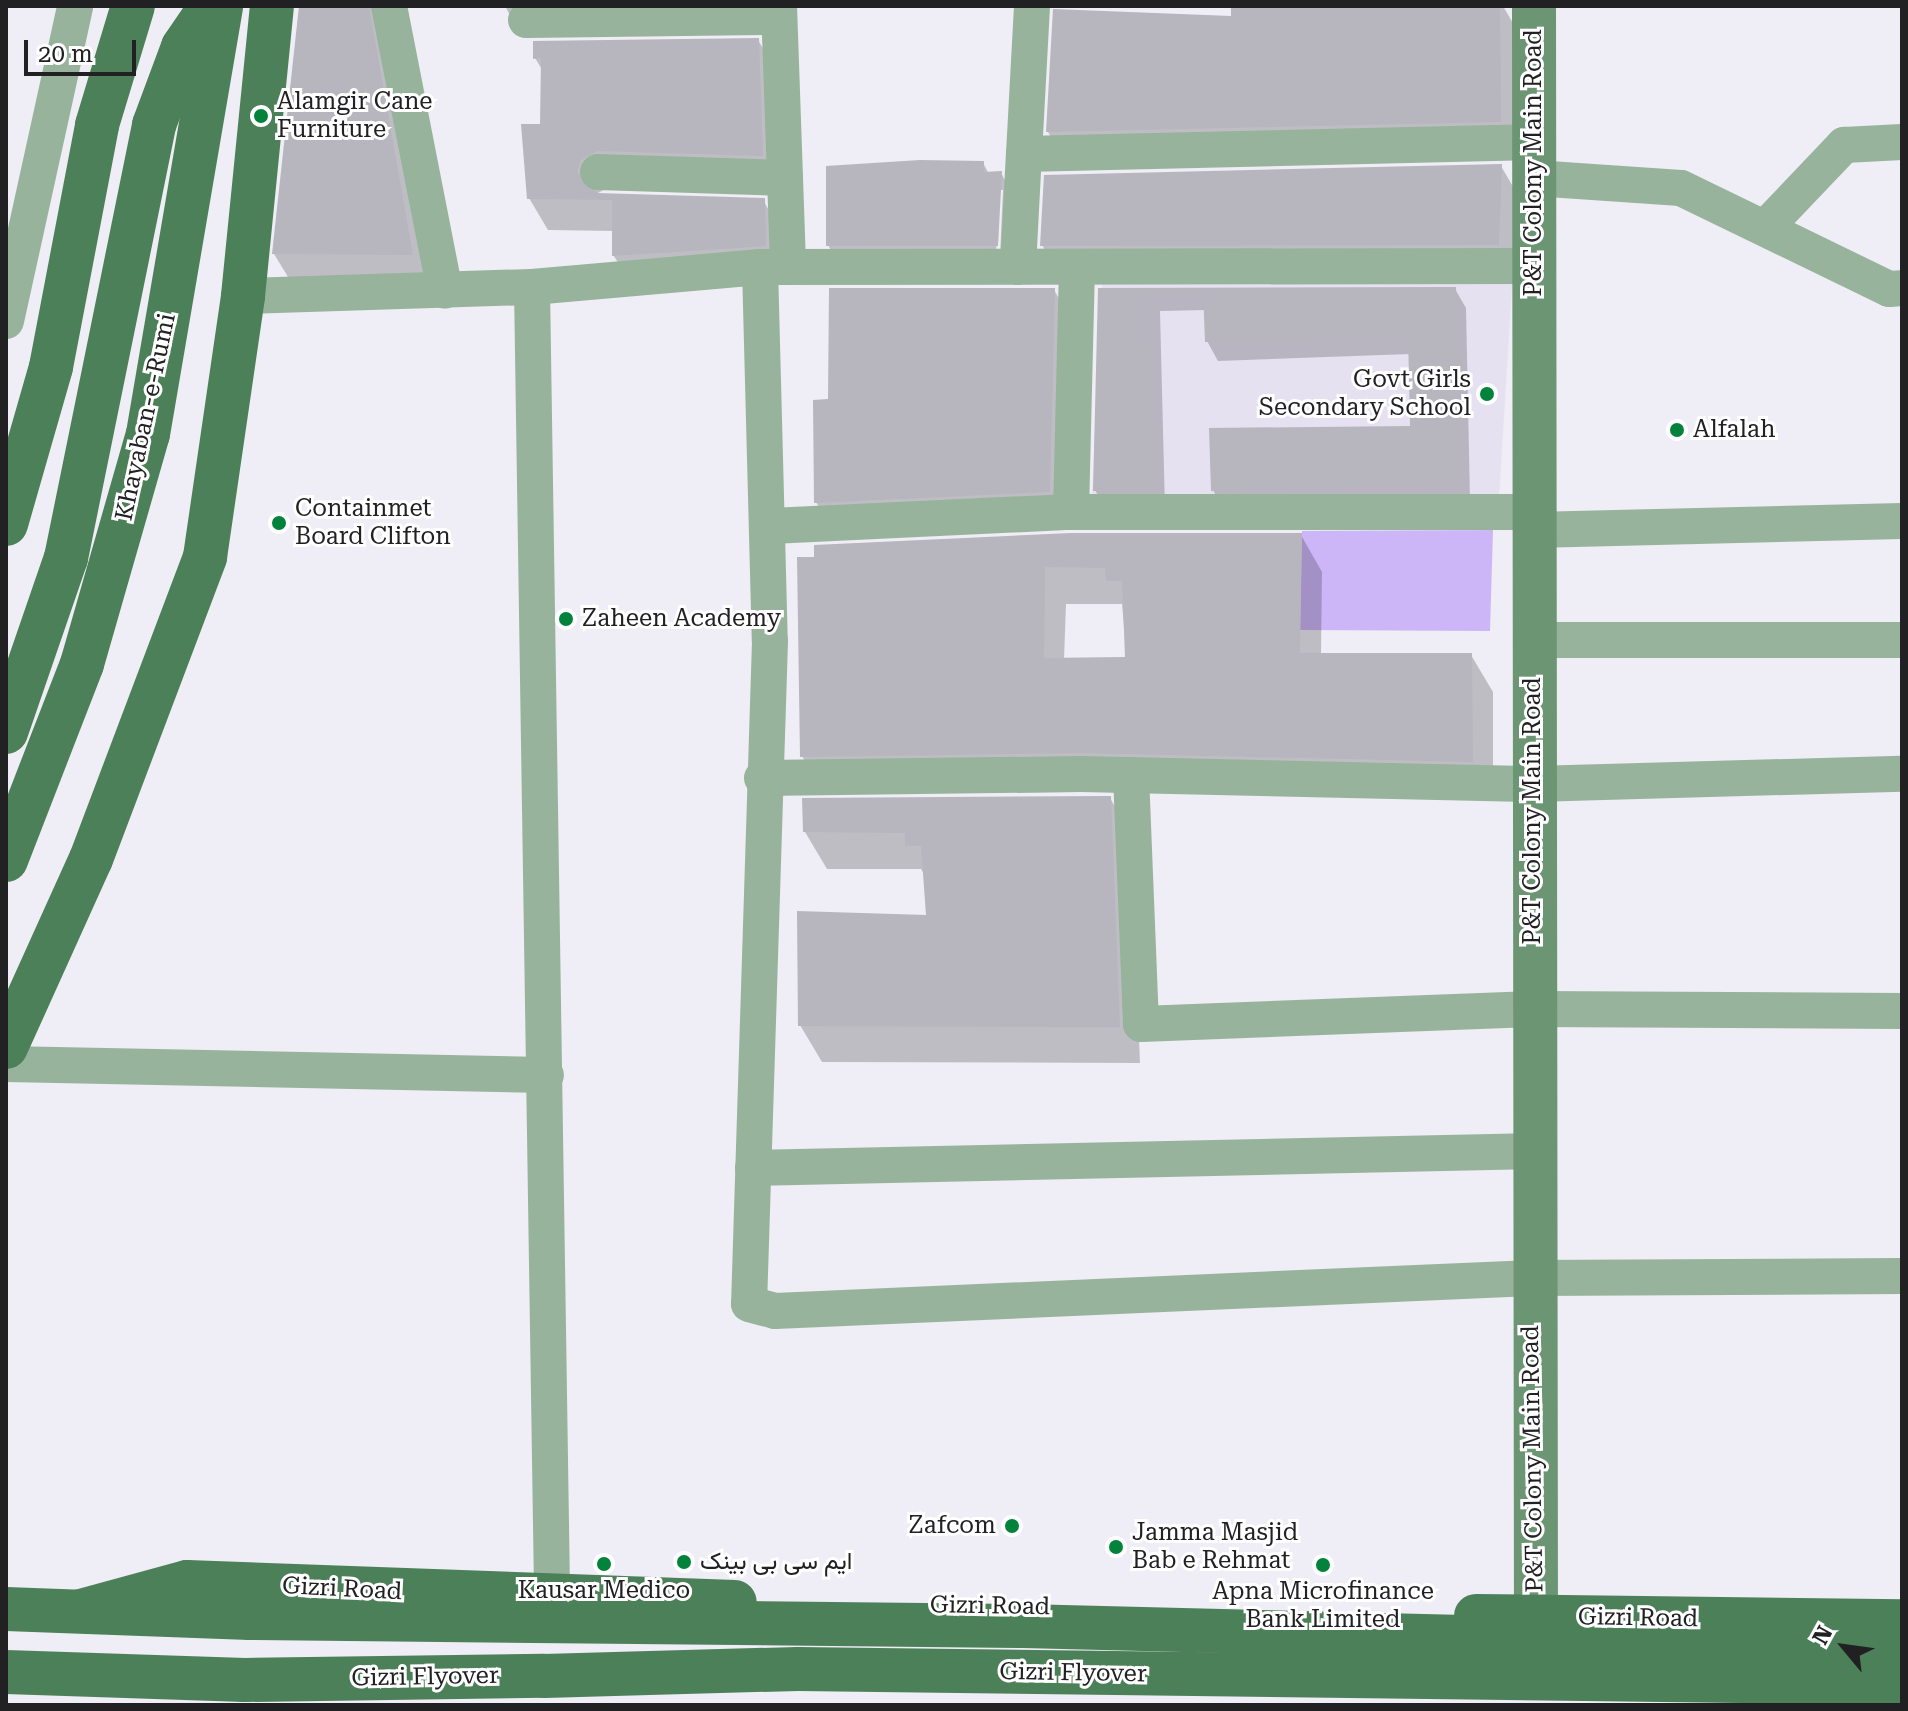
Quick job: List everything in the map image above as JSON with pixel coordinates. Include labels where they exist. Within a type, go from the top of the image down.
[{"type":"main road","points":[[6,524],[51,367],[97,125],[133,6]]},
{"type":"main road","points":[[6,732],[66,558],[154,125],[183,47],[211,6]]},
{"type":"main road","name":"Khayaban-e-Rumi","points":[[6,860],[82,664],[148,434],[221,6]]},
{"type":"main road","points":[[6,1047],[97,845],[205,557],[243,296],[272,6]]},
{"type":"main road","name":"Gizri Road","points":[[81,1611],[187,1582],[552,1595],[1536,1617],[1902,1621]]},
{"type":"main road","name":"Gizri Flyover","points":[[6,1609],[250,1618],[1023,1626],[1902,1648]]},
{"type":"main road","name":"Gizri Flyover","points":[[225,1695],[798,1669],[1902,1683]]},
{"type":"main road","points":[[21,1671],[298,1705]]},
{"type":"street","points":[[6,321],[75,6]]},
{"type":"street","points":[[389,6],[445,291]]},
{"type":"street","points":[[1018,267],[1032,6]]},
{"type":"street","name":"P&T Colony Main Road","points":[[1534,6],[1531,1278],[1536,1617]]},
{"type":"street","points":[[526,20],[779,11],[785,178],[774,267],[771,526],[749,1304],[775,1311],[1531,1278],[1902,1276]]},
{"type":"street","points":[[1765,228],[1844,145],[1902,142]]},
{"type":"street","points":[[1024,154],[1534,160],[1681,188],[1889,289],[1902,288]]},
{"type":"street","points":[[598,172],[785,178]]},
{"type":"street","points":[[243,296],[532,287],[774,267],[1534,266]]},
{"type":"street","points":[[1071,512],[1077,267]]},
{"type":"street","points":[[532,287],[552,1595]]},
{"type":"street","points":[[771,526],[1071,512],[1533,521],[1902,521]]},
{"type":"street","points":[[1533,640],[1902,640]]},
{"type":"street","points":[[762,778],[1131,775],[1533,784],[1902,774]]},
{"type":"street","points":[[1131,775],[1141,1024],[1532,1009],[1902,1011]]},
{"type":"street","points":[[6,1064],[546,1075]]},
{"type":"street","points":[[753,1168],[1531,1151]]},
{"type":"street","points":[[1761,1705],[1764,1620]]},
{"type":"shaded area","points":[[1513,272],[1499,497],[1092,494],[1102,282]]},
{"type":"shaded area","points":[[1493,530],[1490,631],[1300,630],[1302,531]]},
{"type":"building","points":[[299,6],[369,6],[413,255],[272,254]]},
{"type":"building","points":[[1231,6],[1500,6],[1501,122],[1046,132],[1053,9],[1231,16]]},
{"type":"building","points":[[759,38],[763,156],[598,151],[581,160],[577,172],[597,193],[765,198],[766,246],[612,256],[612,200],[527,199],[521,124],[540,124],[541,58],[533,59],[533,41]]},
{"type":"building","points":[[920,160],[984,161],[984,172],[1002,171],[998,246],[826,246],[826,166]]},
{"type":"building","points":[[1502,164],[1499,245],[1040,246],[1044,175]]},
{"type":"building","points":[[1456,287],[1460,481],[1211,491],[1209,428],[1410,426],[1408,335],[1205,342],[1203,290],[1150,292],[1155,491],[1093,491],[1098,288]]},
{"type":"building","points":[[829,288],[1055,288],[1050,492],[814,503],[813,400],[828,399]]},
{"type":"building","points":[[1071,533],[1302,533],[1300,653],[1472,653],[1473,762],[1081,753],[800,757],[797,557],[814,557],[814,545]],"holes":[[[1045,567],[1105,568],[1106,581],[1122,581],[1125,657],[1044,658]]]},
{"type":"building","points":[[1111,796],[1120,1027],[798,1026],[797,911],[926,915],[921,846],[905,846],[905,833],[803,832],[802,798]]},
{"type":"place","name":"Alamgir Cane Furniture","points":[[261,116]]},
{"type":"place","name":"Govt Girls Secondary School","points":[[1487,394]]},
{"type":"place","name":"Alfalah","points":[[1677,430]]},
{"type":"place","name":"Containmet Board Clifton","points":[[279,523]]},
{"type":"place","name":"Zaheen Academy","points":[[566,619]]},
{"type":"place","name":"Zafcom","points":[[1012,1526]]},
{"type":"place","name":"Jamma Masjid Bab e Rehmat","points":[[1116,1547]]},
{"type":"place","name":"ایم سی بی بینک","points":[[684,1562]]},
{"type":"place","name":"Kausar Medico","points":[[604,1564]]},
{"type":"place","name":"Apna Microfinance Bank Limited","points":[[1323,1565]]}]
